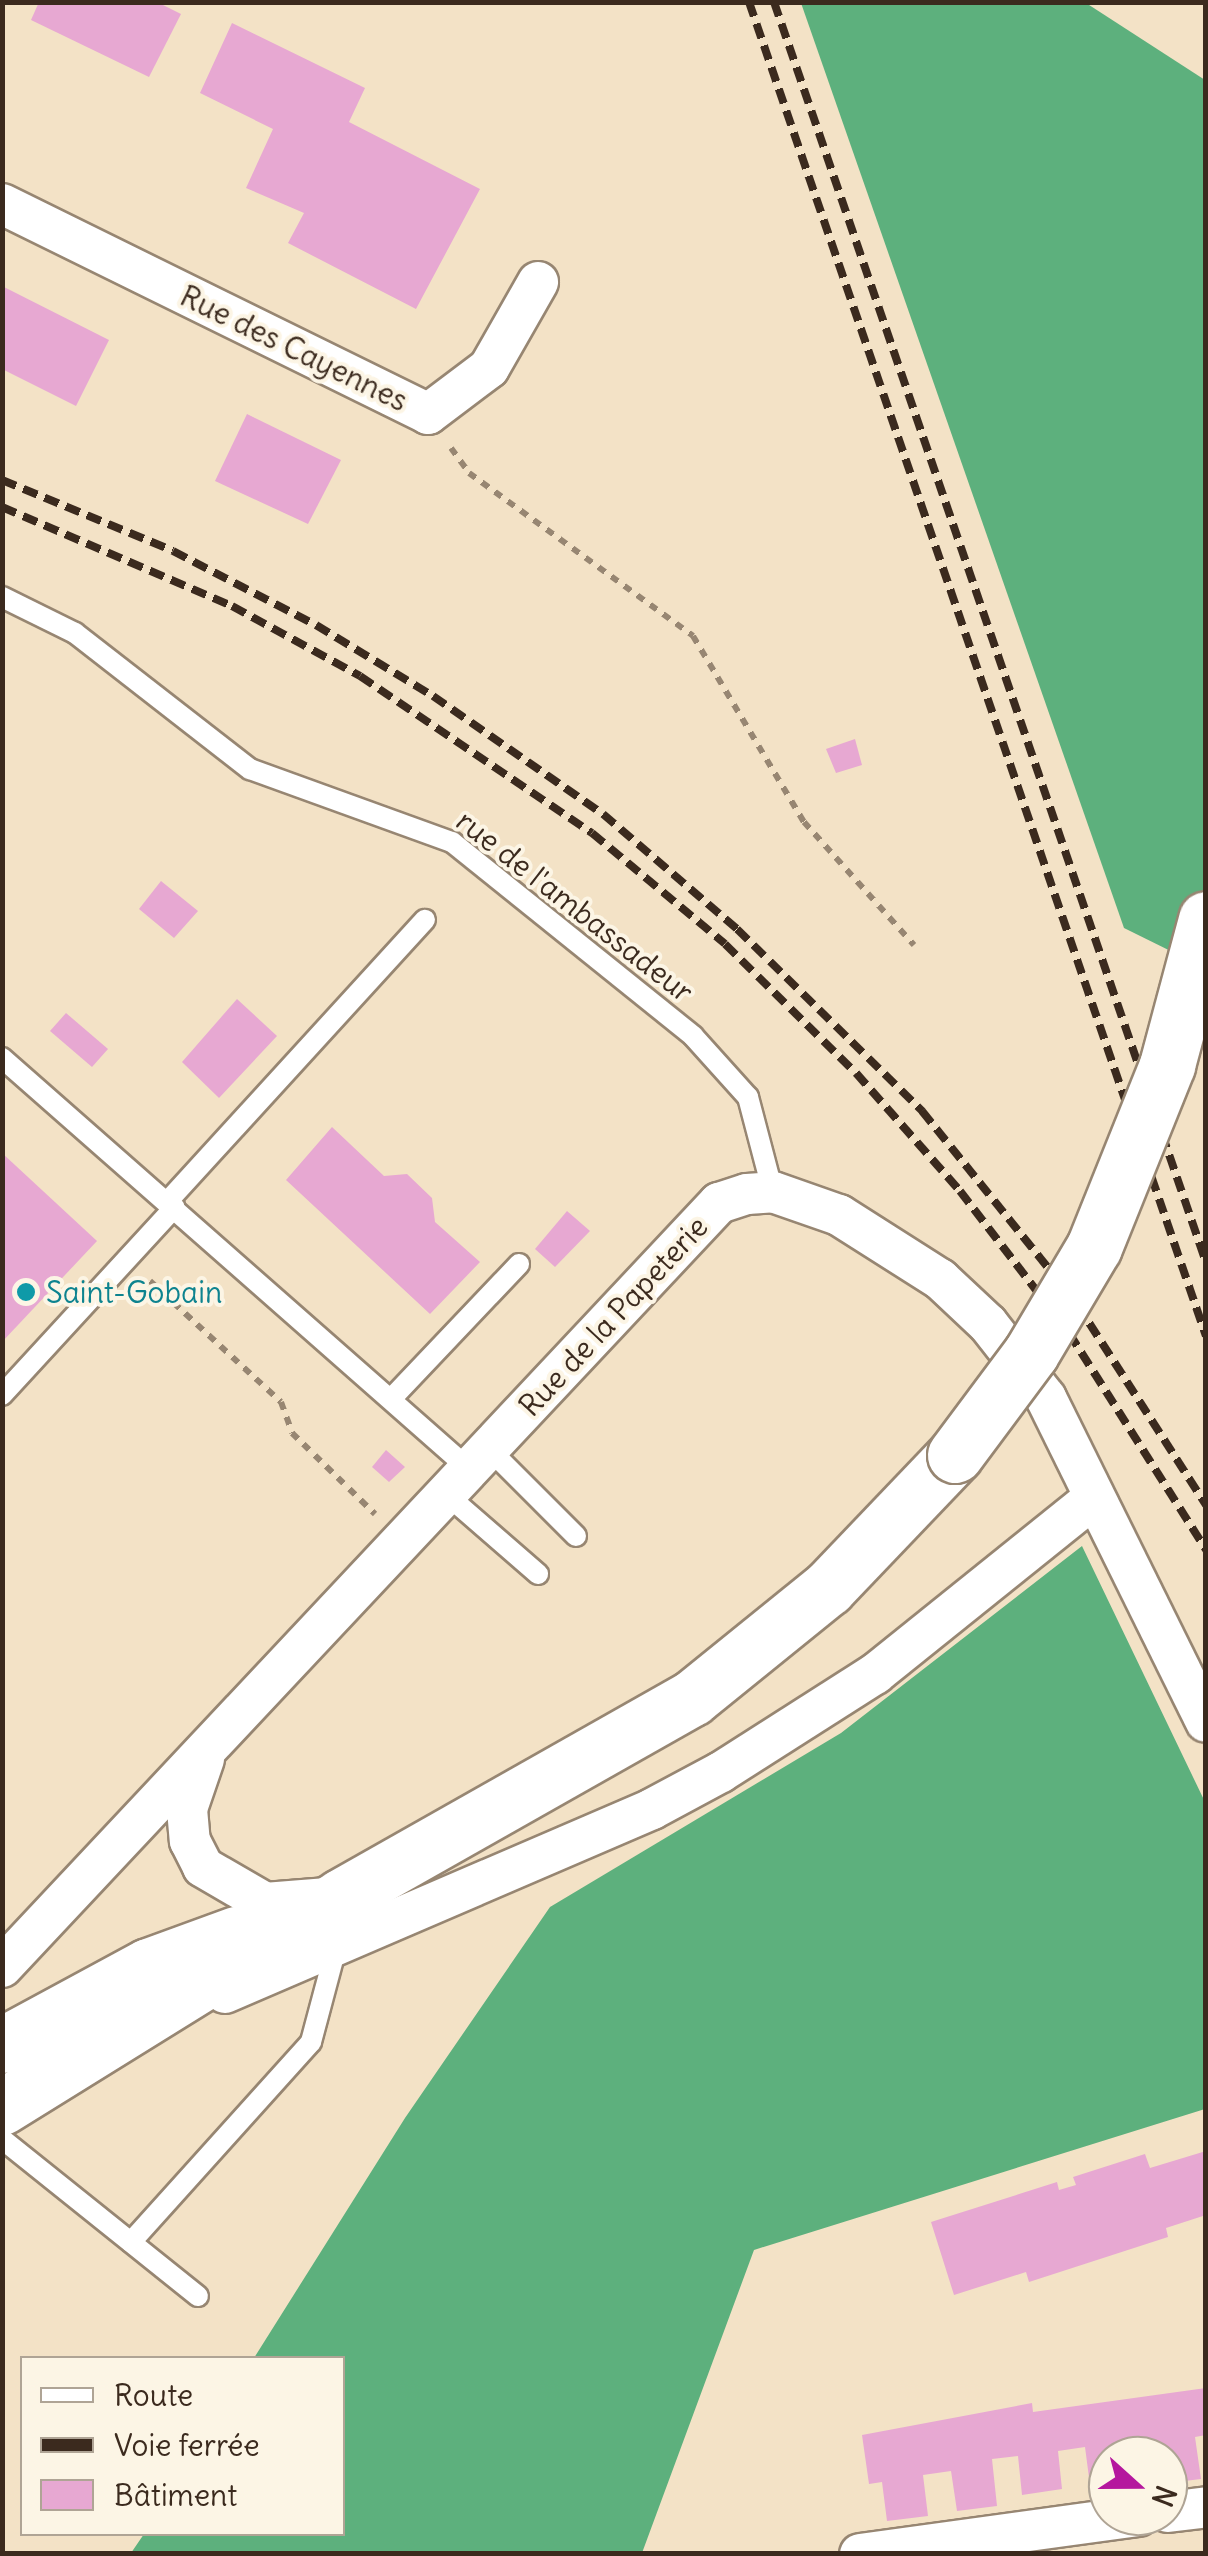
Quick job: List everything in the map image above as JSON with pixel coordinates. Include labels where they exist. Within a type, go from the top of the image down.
[{"type":"main road","points":[[2,2107],[71,2063],[340,1919],[614,1748],[692,1698],[828,1588],[956,1454],[1032,1353],[1094,1247],[1167,1065],[1206,919]]},
{"type":"main road","points":[[2,2045],[148,1966],[340,1919]]},
{"type":"street","name":"Rue des Cayennes","points":[[2,204],[428,414],[490,368],[538,282]]},
{"type":"street","name":"Rue de la Papeterie","points":[[2,1967],[719,1203],[773,1192]]},
{"type":"street","points":[[773,1192],[839,1216],[893,1245],[988,1324],[1046,1398],[1206,1722]]},
{"type":"street","name":"Rue de la Papeterie","points":[[228,1725],[194,1778],[187,1808],[190,1841],[203,1867],[264,1903],[340,1919],[652,1809],[721,1772],[875,1674],[1094,1498]]},
{"type":"street","points":[[860,2554],[1088,2523]]},
{"type":"lane","name":"rue de l'ambassadeur","points":[[2,597],[88,642],[250,769],[315,797],[412,822],[452,842],[693,1036],[748,1097],[773,1192]]},
{"type":"lane","points":[[2,1395],[425,920]]},
{"type":"lane","points":[[2,1058],[172,1204],[468,1470],[576,1536]]},
{"type":"lane","points":[[390,1400],[519,1264]]},
{"type":"lane","points":[[468,1470],[538,1574]]},
{"type":"lane","points":[[131,2242],[311,2042],[340,1919]]},
{"type":"lane","points":[[2,2139],[198,2296]]},
{"type":"path","points":[[428,414],[469,473],[693,636],[804,822],[914,945]]},
{"type":"path","points":[[127,1259],[280,1402],[292,1433],[401,1540]]},
{"type":"green space","points":[[801,3],[1086,3],[1205,80],[1205,968],[1124,928]]},
{"type":"green space","points":[[1082,1546],[1205,1802],[1205,2109],[754,2250],[642,2553],[131,2553],[143,2536],[345,2536],[345,2356],[255,2356],[405,2118],[550,1907],[841,1733]]},
{"type":"building","points":[[39,2],[157,2],[181,14],[149,77],[31,20]]},
{"type":"building","points":[[232,23],[365,88],[349,122],[480,189],[416,309],[288,243],[304,213],[246,188],[273,129],[200,93]]},
{"type":"building","points":[[2,286],[109,340],[76,406],[2,369]]},
{"type":"building","points":[[247,414],[341,460],[308,524],[215,481]]},
{"type":"building","points":[[855,739],[862,765],[836,773],[826,749]]},
{"type":"building","points":[[161,881],[198,911],[174,938],[139,909]]},
{"type":"building","points":[[237,999],[277,1036],[219,1098],[182,1062]]},
{"type":"building","points":[[66,1013],[108,1049],[92,1067],[50,1031]]},
{"type":"building","points":[[332,1127],[384,1176],[407,1174],[432,1198],[435,1222],[480,1262],[430,1314],[286,1180]]},
{"type":"building","name":"Saint-Gobain","points":[[2,1153],[97,1241],[2,1342]]},
{"type":"building","points":[[567,1211],[590,1231],[555,1267],[535,1249]]},
{"type":"building","points":[[386,1450],[405,1467],[389,1482],[372,1467]]},
{"type":"building","points":[[1206,2151],[1206,2215],[1166,2228],[1168,2237],[1029,2282],[1026,2272],[954,2295],[931,2222],[1057,2182],[1059,2190],[1076,2185],[1073,2177],[1145,2154],[1150,2168]]},
{"type":"building","points":[[1206,2388],[1206,2435],[1195,2437],[1201,2479],[1188,2481],[1188,2436],[1088,2436],[1088,2470],[1085,2447],[1058,2451],[1062,2489],[1022,2495],[1018,2456],[992,2459],[997,2506],[957,2511],[951,2471],[923,2475],[928,2516],[887,2521],[882,2482],[869,2484],[862,2435],[1032,2403],[1033,2412]]},
{"type":"railway","points":[[749,2],[1206,1336]]},
{"type":"railway","points":[[774,2],[1206,1262]]},
{"type":"railway","points":[[2,480],[173,551],[316,625],[433,696],[603,814],[737,929],[922,1111],[1077,1304],[1206,1505]]},
{"type":"railway","points":[[2,507],[232,606],[360,676],[592,833],[725,944],[856,1073],[960,1191],[1069,1333],[1206,1550]]},
{"type":"place","name":"Saint-Gobain","points":[[26,1292]]}]
